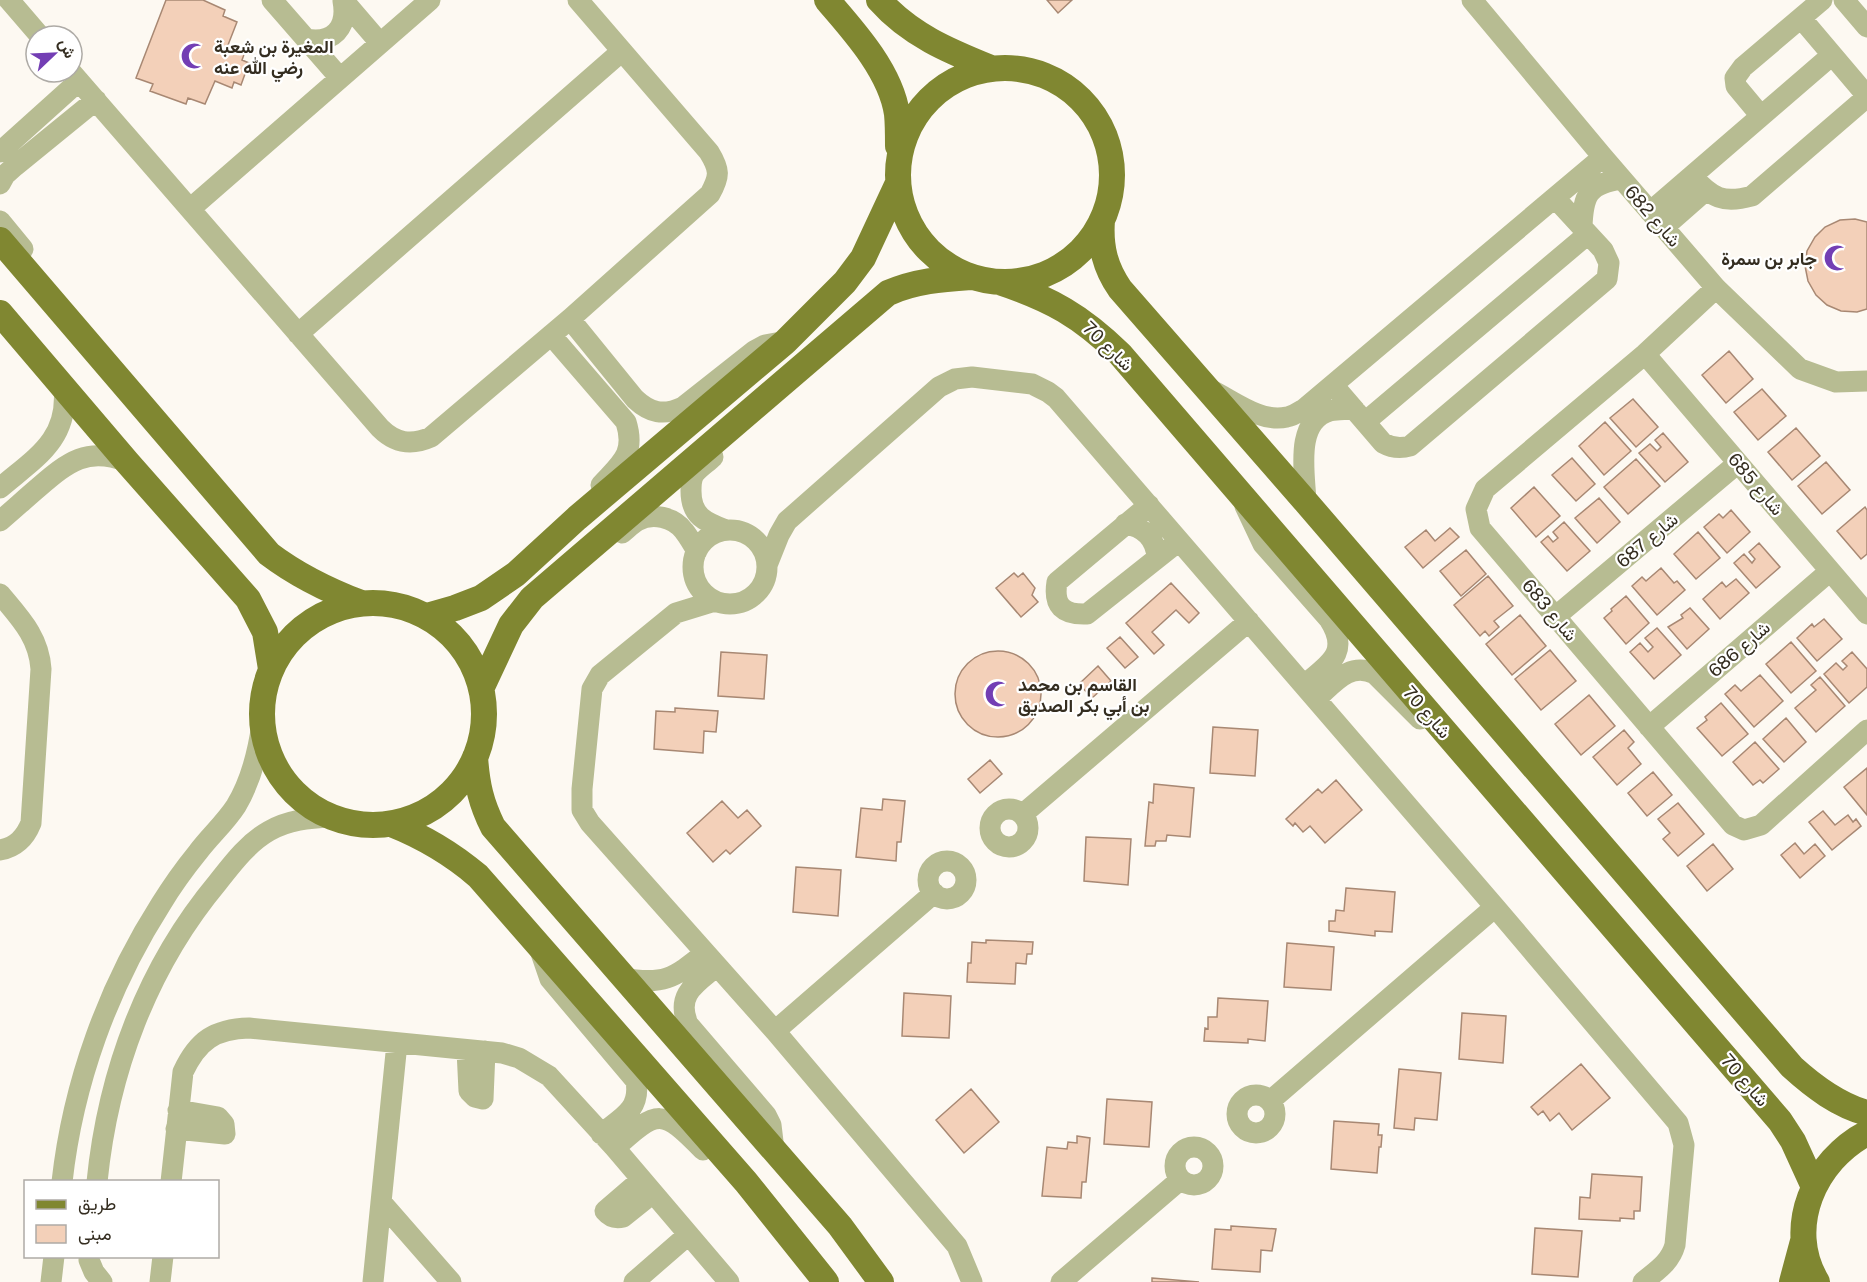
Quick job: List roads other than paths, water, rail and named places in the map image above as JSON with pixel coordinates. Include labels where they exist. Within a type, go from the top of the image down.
[{"type":"main road","points":[[827,0],[872,55],[890,92],[897,112],[899,171],[905,214],[921,241],[944,263],[971,277]]},
{"type":"main road","points":[[879,0],[915,33],[939,47],[991,68]]},
{"type":"main road","points":[[427,616],[481,598],[516,574],[577,518],[785,342],[845,282],[863,258],[899,171],[909,126],[930,98],[958,78],[991,68],[1023,69],[1054,80],[1080,99],[1091,112],[1103,133],[1110,156],[1111,189],[1102,220],[1089,242],[1071,260],[1049,273],[1025,280],[999,282],[971,277],[925,281],[905,285],[888,293],[532,598],[512,625],[481,689]]},
{"type":"main road","points":[[1102,220],[1102,249],[1112,277],[1120,289],[1306,501],[1792,1067],[1812,1085],[1835,1100],[1867,1113]]},
{"type":"main road","points":[[0,240],[269,554],[321,588],[360,603]]},
{"type":"main road","name":"شارع 70","points":[[999,282],[1033,293],[1065,309],[1094,329],[1120,354],[1780,1121],[1805,1163],[1814,1186]]},
{"type":"main road","points":[[0,313],[248,599],[265,632],[271,669]]},
{"type":"main road","points":[[384,603],[427,616],[442,627],[467,654],[476,671],[481,689],[484,712],[482,735],[475,757],[461,782],[442,802],[417,816],[391,824],[360,825],[331,817],[313,808],[283,780],[266,744],[262,724],[263,696],[271,669],[280,651],[292,636],[307,624],[324,613],[342,606],[384,603]]},
{"type":"main road","points":[[475,757],[482,806],[493,827],[840,1226],[881,1282]]},
{"type":"main road","points":[[391,824],[438,845],[478,876],[746,1182],[826,1282]]},
{"type":"main road","points":[[1791,1282],[1804,1238],[1806,1212],[1814,1186],[1837,1153],[1853,1140],[1867,1133]]},
{"type":"main road","points":[[1804,1238],[1808,1259],[1817,1282]]},
{"type":"street","points":[[9,0],[30,24]]},
{"type":"street","points":[[272,0],[340,78]]},
{"type":"street","points":[[306,39],[317,41],[337,32],[343,23],[345,12],[343,0]]},
{"type":"street","points":[[343,0],[380,43]]},
{"type":"street","points":[[190,209],[430,0]]},
{"type":"street","points":[[81,84],[380,428],[388,436],[398,441],[421,442],[430,437],[570,319],[710,194],[717,181],[717,166],[709,152],[578,0]]},
{"type":"street","name":"شارع 682","points":[[1472,0],[1621,179],[1716,288],[1800,369],[1836,382],[1867,381]]},
{"type":"street","points":[[1761,116],[1736,86],[1735,78],[1743,68],[1821,0]]},
{"type":"street","points":[[1848,2],[1867,27]]},
{"type":"street","points":[[1699,183],[1727,200],[1752,196],[1867,96],[1801,18]]},
{"type":"street","points":[[298,334],[622,51]]},
{"type":"street","points":[[1657,220],[1699,183],[1761,116],[1832,55]]},
{"type":"street","points":[[0,152],[68,84]]},
{"type":"street","points":[[0,184],[5,175],[15,166],[96,100]]},
{"type":"street","points":[[1205,386],[1251,411],[1272,418],[1288,417],[1304,409],[1603,157]]},
{"type":"street","points":[[1585,231],[1584,200],[1589,192],[1600,183],[1621,179]]},
{"type":"street","points":[[1334,386],[1383,443],[1390,447],[1410,446],[1606,279],[1609,263],[1603,250],[1555,198]]},
{"type":"street","points":[[0,221],[73,307],[76,317],[74,327]]},
{"type":"street","points":[[1306,501],[1304,456],[1308,429],[1320,416],[1329,411],[1360,416],[1585,231]]},
{"type":"street","name":"شارع 683","points":[[1716,288],[1645,354],[1485,489],[1476,509],[1480,528],[1733,825],[1744,830],[1761,825],[1867,730]]},
{"type":"street","points":[[570,319],[635,399],[645,408],[657,413],[670,413],[683,408],[754,351],[765,345],[785,342]]},
{"type":"street","points":[[551,335],[619,412],[630,435],[630,448],[625,460],[589,497],[577,518]]},
{"type":"street","name":"شارع 685","points":[[1645,354],[1867,614]]},
{"type":"street","points":[[788,521],[767,529],[708,537],[697,551],[693,567],[699,586],[715,600],[725,603],[736,603],[755,594],[762,586],[767,565],[779,535],[788,521],[939,387],[955,379],[972,376],[1032,384],[1048,392],[1249,621],[1672,1116],[1682,1132],[1684,1145],[1675,1245],[1669,1259],[1643,1282]]},
{"type":"street","points":[[0,488],[52,441],[64,416],[64,388]]},
{"type":"street","points":[[744,417],[740,431],[734,438],[694,474],[691,483],[691,501],[700,517],[707,523],[736,532],[761,547],[767,565]]},
{"type":"street","points":[[0,521],[72,461],[85,456],[99,455],[127,462]]},
{"type":"street","name":"شارع 687","points":[[1555,617],[1738,463]]},
{"type":"street","points":[[1239,492],[1263,544],[1329,619],[1337,632],[1338,647],[1332,661],[1310,692]]},
{"type":"street","points":[[1149,505],[1057,582],[1055,595],[1060,607],[1072,615],[1087,614],[1179,540]]},
{"type":"street","points":[[570,564],[588,562],[596,558],[636,521],[656,516],[676,523],[684,530],[697,551]]},
{"type":"street","points":[[1125,524],[1148,534],[1155,545],[1157,558]]},
{"type":"street","name":"شارع 686","points":[[1649,727],[1830,571]]},
{"type":"street","points":[[694,575],[687,595],[676,613],[600,675],[592,689],[582,810],[590,824],[775,1031],[957,1245],[972,1282]]},
{"type":"street","points":[[0,594],[33,635],[38,646],[41,669],[31,823],[22,839],[15,845],[0,850]]},
{"type":"street","points":[[676,613],[715,600]]},
{"type":"street","points":[[1023,814],[1249,621]]},
{"type":"street","points":[[1310,692],[1345,672],[1357,669],[1375,674],[1466,767],[1497,792]]},
{"type":"street","points":[[62,1180],[65,1149],[80,1085],[114,991],[161,904],[199,850],[236,806],[255,762],[262,724]]},
{"type":"street","points":[[97,1180],[107,1113],[130,1033],[160,968],[187,923],[211,890],[253,842],[270,830],[289,822],[331,817]]},
{"type":"street","points":[[775,1031],[934,893]]},
{"type":"street","points":[[1270,1101],[1495,907]]},
{"type":"street","points":[[539,946],[550,979],[636,1081],[638,1093],[635,1104],[608,1141]]},
{"type":"street","points":[[622,978],[656,981],[670,978],[711,959]]},
{"type":"street","points":[[711,959],[685,997],[684,1014],[688,1024],[766,1115],[771,1125],[774,1150]]},
{"type":"street","points":[[171,1180],[183,1072],[190,1056],[202,1043],[232,1028],[476,1051],[519,1058],[549,1076],[608,1141],[723,1280]]},
{"type":"street","points":[[373,1282],[397,1043]]},
{"type":"street","points":[[608,1141],[649,1120],[660,1118],[670,1120],[679,1126],[724,1171],[746,1182]]},
{"type":"street","points":[[1061,1282],[1180,1180]]},
{"type":"street","points":[[381,1202],[451,1282]]},
{"type":"street","points":[[634,1282],[688,1235]]},
{"type":"street","points":[[51,1282],[54,1258]]},
{"type":"street","points":[[87,1282],[89,1258]]},
{"type":"street","points":[[89,1258],[94,1272],[102,1282]]},
{"type":"place","name":"المغيرة بن شعبة رضي الله عنه","points":[[194,56]]},
{"type":"place","name":"جابر بن سمرة","points":[[1837,258]]},
{"type":"place","name":"القاسم بن محمد بن أبي بكر الصديق","points":[[998,694]]}]
